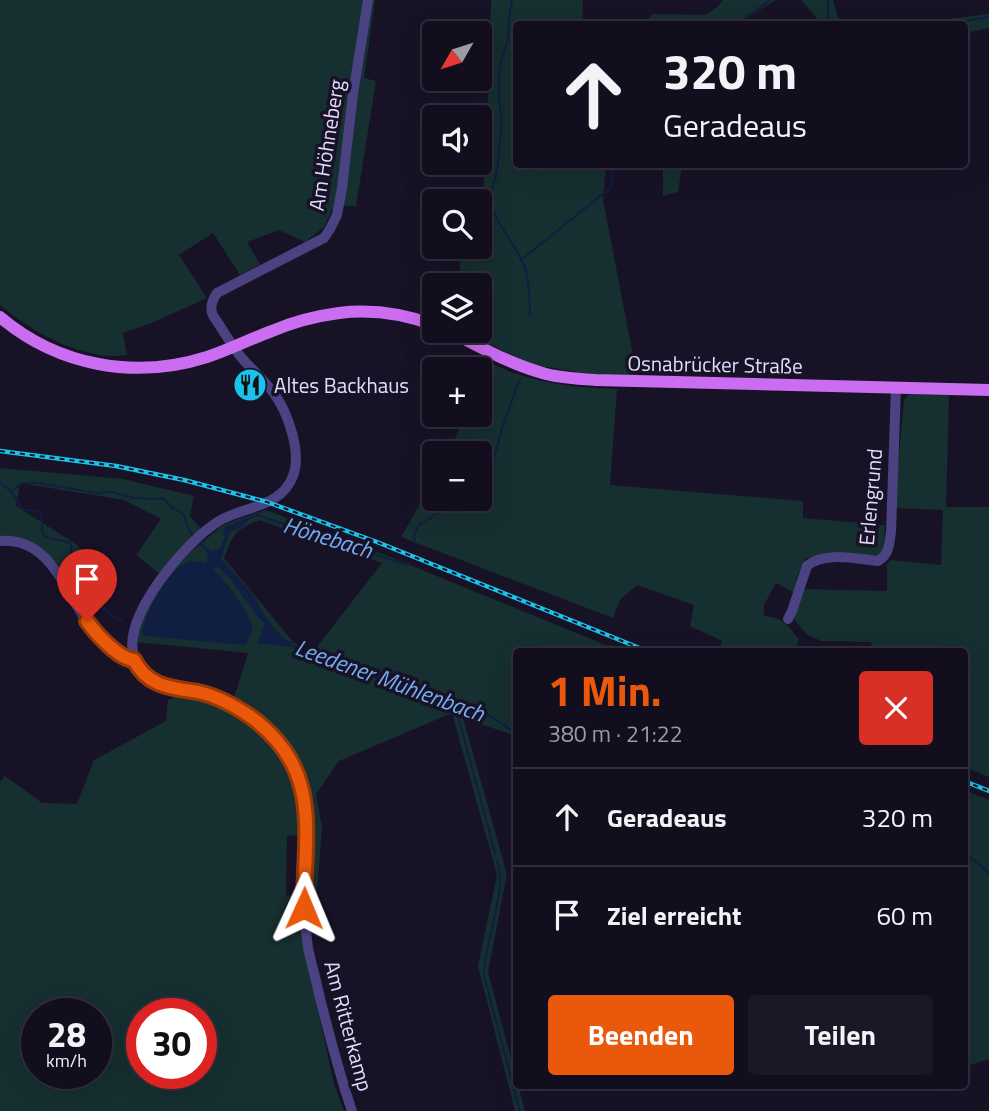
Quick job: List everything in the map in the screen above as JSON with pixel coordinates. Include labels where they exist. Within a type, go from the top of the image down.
[{"type":"main road","points":[[0,317],[31,339],[60,354],[98,365],[130,368],[169,366],[209,357],[296,323],[341,313],[390,313],[422,321]]},
{"type":"main road","name":"Osnabrücker Straße","points":[[474,343],[547,374],[596,380],[989,390]]},
{"type":"street","name":"Am Höhneberg","points":[[233,347],[212,313],[213,299],[217,293],[324,238],[337,215],[368,0]]},
{"type":"street","points":[[134,660],[132,643],[144,606],[155,586],[189,547],[218,522],[277,498],[286,489],[297,465],[295,445],[280,403],[233,347]]},
{"type":"street","name":"Erlengrund","points":[[788,618],[807,566],[813,561],[832,557],[878,561],[885,557],[888,551],[896,387]]},
{"type":"street","name":"Am Ritterkamp","points":[[0,541],[17,543],[39,553],[64,581],[94,631],[128,659],[134,660],[139,670],[148,678],[161,685],[220,699],[245,713],[273,736],[286,752],[300,783],[307,814],[304,908],[309,952],[352,1111]]},
{"type":"green space","points":[[0,0],[375,0],[364,78],[376,81],[356,206],[332,210],[324,227],[305,242],[279,230],[247,242],[260,264],[240,275],[213,233],[179,255],[207,298],[123,333],[127,355],[106,356],[85,352],[34,330],[0,305]]},
{"type":"green space","points":[[491,0],[583,0],[582,21],[513,21],[513,168],[606,168],[603,200],[637,376],[590,374],[534,365],[486,343],[492,343],[492,273],[460,273],[460,259],[492,259],[492,189],[483,189],[484,175],[492,175],[492,105],[488,105],[488,91],[492,91]]},
{"type":"green space","points":[[723,0],[776,0],[741,21],[647,21],[653,14],[705,15]]},
{"type":"green space","points":[[801,0],[833,0],[839,21],[819,21]]},
{"type":"green space","points":[[989,14],[989,28],[968,32],[968,21],[932,21]]},
{"type":"green space","points":[[663,168],[682,168],[678,192],[663,196]]},
{"type":"green space","points":[[492,363],[541,381],[617,389],[610,485],[803,501],[803,518],[885,525],[884,547],[881,554],[873,557],[806,558],[797,577],[794,593],[776,583],[764,605],[764,616],[781,620],[791,629],[799,639],[796,648],[719,648],[722,641],[690,626],[694,605],[637,585],[620,600],[613,618],[401,537],[422,501],[422,511],[492,511],[492,441],[454,441],[460,427],[492,427]]},
{"type":"green space","points":[[909,394],[949,395],[946,507],[989,507],[989,777],[968,769],[968,648],[872,648],[871,642],[821,641],[806,634],[794,619],[803,589],[887,591],[887,564],[891,560],[941,565],[943,510],[894,508],[904,400]]},
{"type":"green space","points":[[0,468],[123,479],[194,496],[190,516],[202,530],[160,574],[136,555],[161,519],[124,500],[20,483],[16,506],[79,546],[93,592],[99,596],[86,617],[68,577],[56,562],[29,543],[0,538]]},
{"type":"green space","points":[[266,510],[618,648],[513,648],[513,735],[463,718],[507,874],[488,972],[513,1066],[513,1089],[519,1089],[525,1111],[515,1111],[478,966],[497,875],[452,713],[339,761],[316,794],[322,827],[317,893],[306,908],[312,824],[307,791],[300,770],[280,738],[255,714],[233,701],[248,653],[136,642],[146,610],[164,578],[222,526]],"holes":[[[259,520],[382,563],[313,652],[293,642],[224,558],[230,543],[244,527]]]},
{"type":"green space","points":[[182,694],[216,703],[247,719],[261,730],[283,756],[291,772],[298,795],[303,835],[287,836],[286,895],[300,897],[305,951],[334,1084],[344,1111],[0,1111],[0,782],[5,776],[42,803],[77,804],[94,760],[166,721],[168,700]]},
{"type":"green space","points":[[968,792],[989,800],[989,1059],[968,1066]]},
{"type":"water","points":[[246,518],[248,520],[244,526],[229,533],[221,559],[250,592],[280,635],[293,643],[290,647],[258,643],[265,623],[218,567],[213,569],[236,597],[253,628],[246,645],[144,636],[144,624],[152,603],[165,582],[180,566],[188,562],[205,563],[208,560],[207,555],[219,549],[225,538],[225,527]]},
{"type":"waterway","name":"Hönebach","points":[[512,0],[508,39],[499,73],[502,120],[498,163],[490,202],[526,270],[530,315]]},
{"type":"waterway","points":[[741,21],[770,0]]},
{"type":"waterway","points":[[828,0],[828,17],[833,21]]},
{"type":"waterway","points":[[963,21],[989,17]]},
{"type":"waterway","points":[[521,260],[609,189],[612,184],[611,168]]},
{"type":"waterway","name":"Hönebach","points":[[492,466],[520,378]]},
{"type":"waterway","name":"Leedener Mühlenbach","points":[[0,483],[11,491],[23,483],[39,483],[95,493],[112,492],[134,498],[163,498],[183,514],[194,536]]},
{"type":"waterway","points":[[11,491],[23,510],[40,511],[42,533],[46,537],[71,543],[72,562],[82,593],[122,621]]},
{"type":"waterway","name":"Hönebach","points":[[415,545],[414,535],[419,525],[440,511]]},
{"type":"waterway","name":"Hönebach","points":[[247,519],[257,515],[404,564],[409,563]]},
{"type":"waterway","name":"Leedener Mühlenbach","points":[[200,543],[211,554]]},
{"type":"waterway","name":"Leedener Mühlenbach","points":[[289,644],[314,656],[469,712],[490,716],[513,730]]},
{"type":"waterway","points":[[456,709],[495,853]]},
{"type":"waterway","name":"Leedener Mühlenbach","points":[[968,855],[989,873]]},
{"type":"waterway","points":[[497,861],[500,888],[484,976],[513,1085]]},
{"type":"waterway","points":[[514,1089],[520,1111]]},
{"type":"railway","points":[[0,451],[116,466],[184,480],[267,502],[377,542],[640,648]]},
{"type":"railway","points":[[968,783],[989,791]]},
{"type":"place","name":"Altes Backhaus","points":[[250,385]]},
{"type":"route","points":[[87,621],[110,646],[128,659],[134,660],[139,670],[148,678],[161,685],[202,693],[232,705],[273,736],[286,752],[300,783],[307,814],[304,908]]}]
